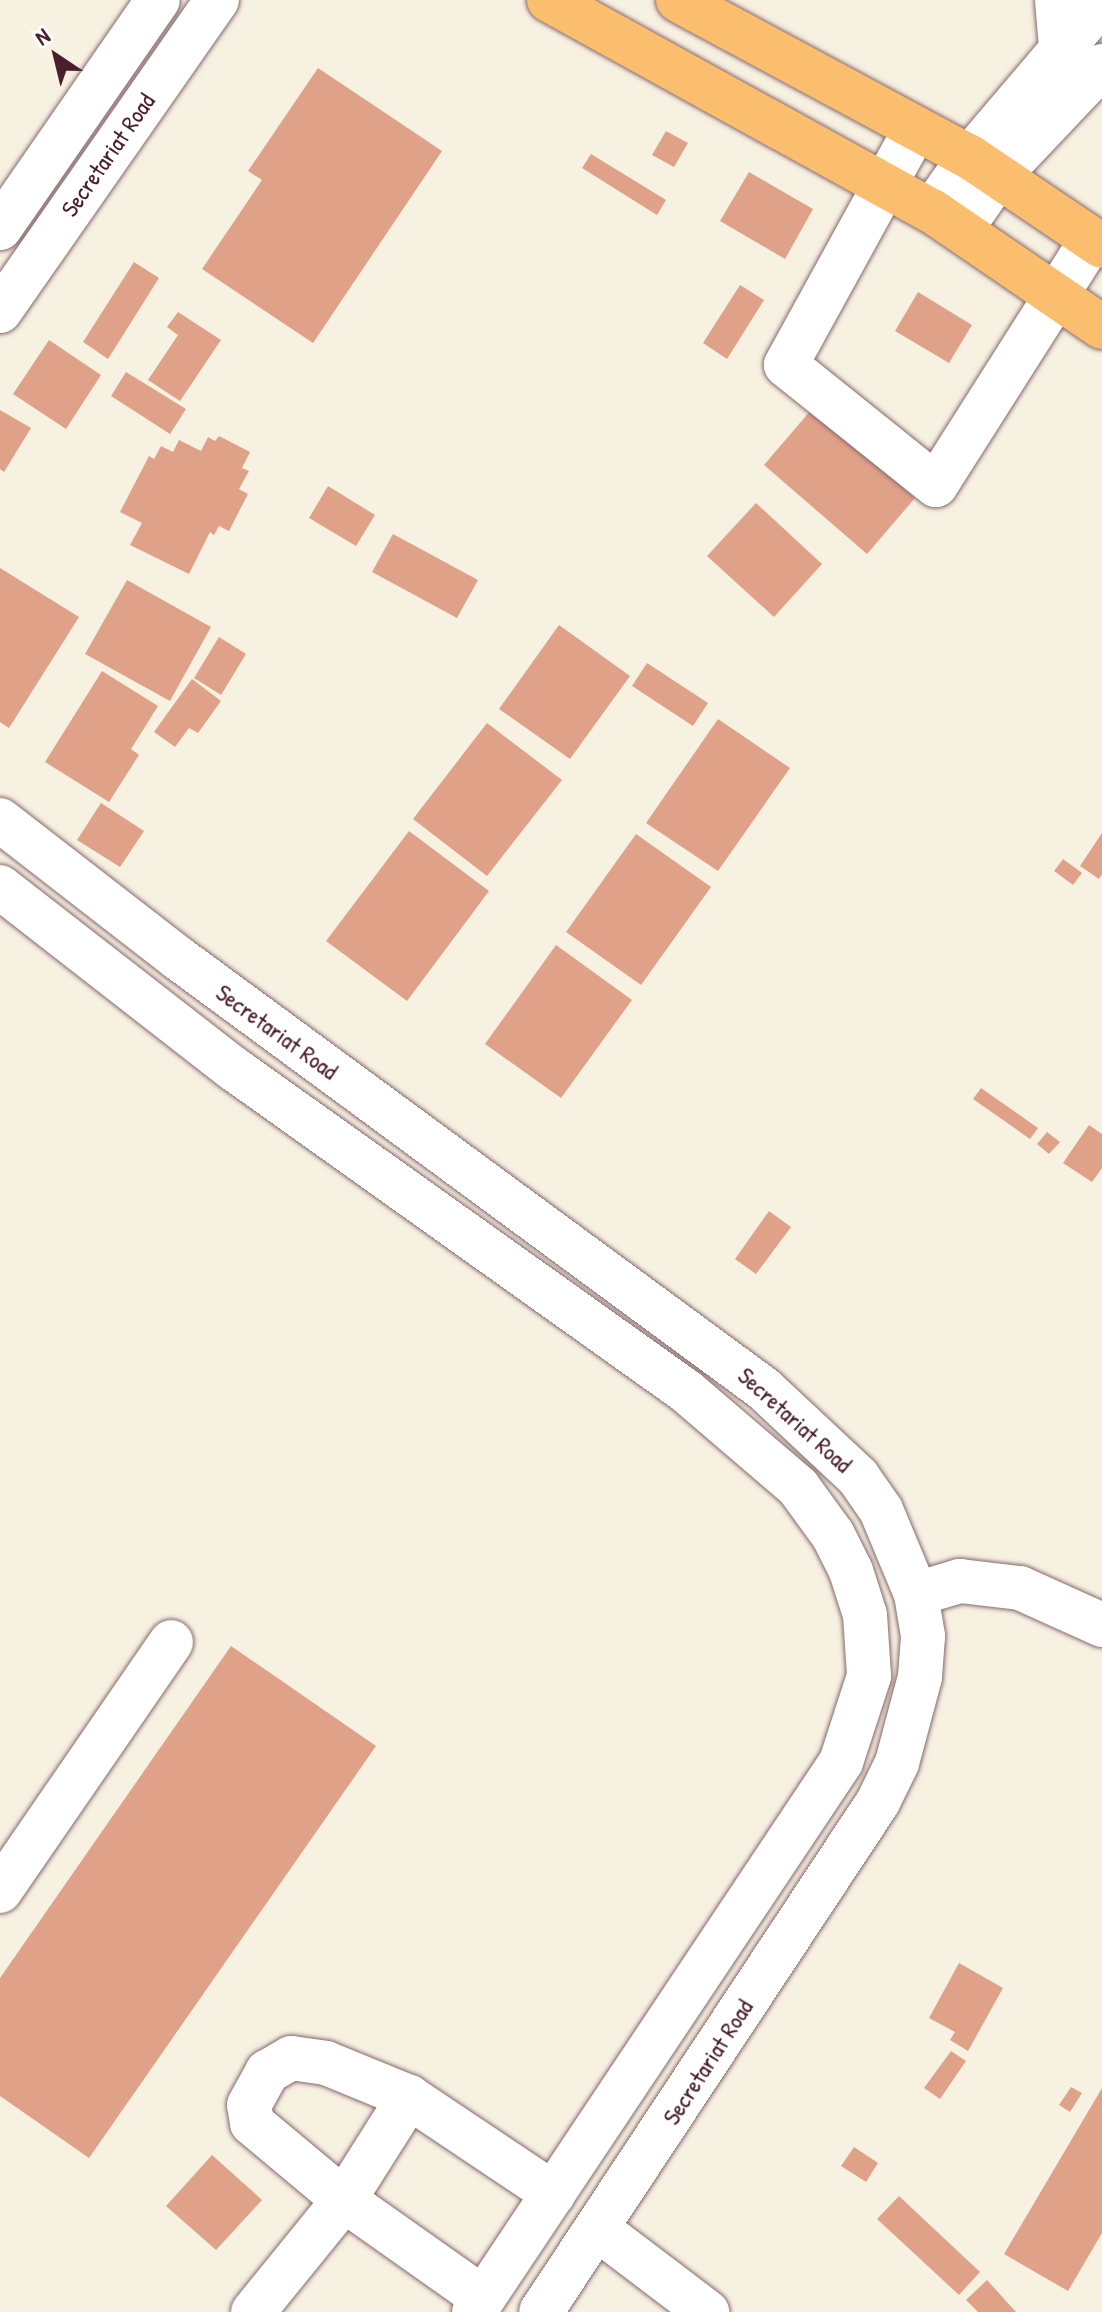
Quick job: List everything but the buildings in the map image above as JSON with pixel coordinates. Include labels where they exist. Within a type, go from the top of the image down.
[{"type":"highway","points":[[549,0],[946,220],[1054,297],[1102,327]]},
{"type":"highway","points":[[678,0],[984,166],[1097,242]]},
{"type":"street","name":"Secretariat Road","points":[[0,228],[158,0]]},
{"type":"street","name":"Secretariat Road","points":[[0,311],[217,0]]},
{"type":"street","points":[[1057,0],[1061,48]]},
{"type":"street","points":[[946,220],[1061,48],[1102,2]]},
{"type":"street","points":[[984,166],[1102,66]]},
{"type":"street","points":[[915,130],[786,365],[936,485],[1054,297],[1097,242]]},
{"type":"street","name":"Secretariat Road","points":[[0,820],[191,968],[764,1389],[858,1477],[892,1532],[916,1594],[923,1636],[920,1677],[891,1776],[830,1881],[599,2230],[541,2312]]},
{"type":"street","name":"Secretariat Road","points":[[0,887],[234,1069],[686,1391],[798,1487],[833,1535],[851,1571],[865,1615],[869,1676],[841,1762],[525,2241],[478,2305]]},
{"type":"street","points":[[916,1594],[960,1581],[1020,1588],[1102,1625]]},
{"type":"street","points":[[0,1891],[171,1642]]},
{"type":"street","points":[[478,2305],[252,2123],[249,2105],[267,2072],[291,2058],[326,2063],[409,2097],[554,2194]]},
{"type":"street","points":[[253,2312],[344,2200],[409,2097]]},
{"type":"street","points":[[599,2230],[707,2312]]},
{"type":"street","points":[[525,2241],[567,2274]]}]
